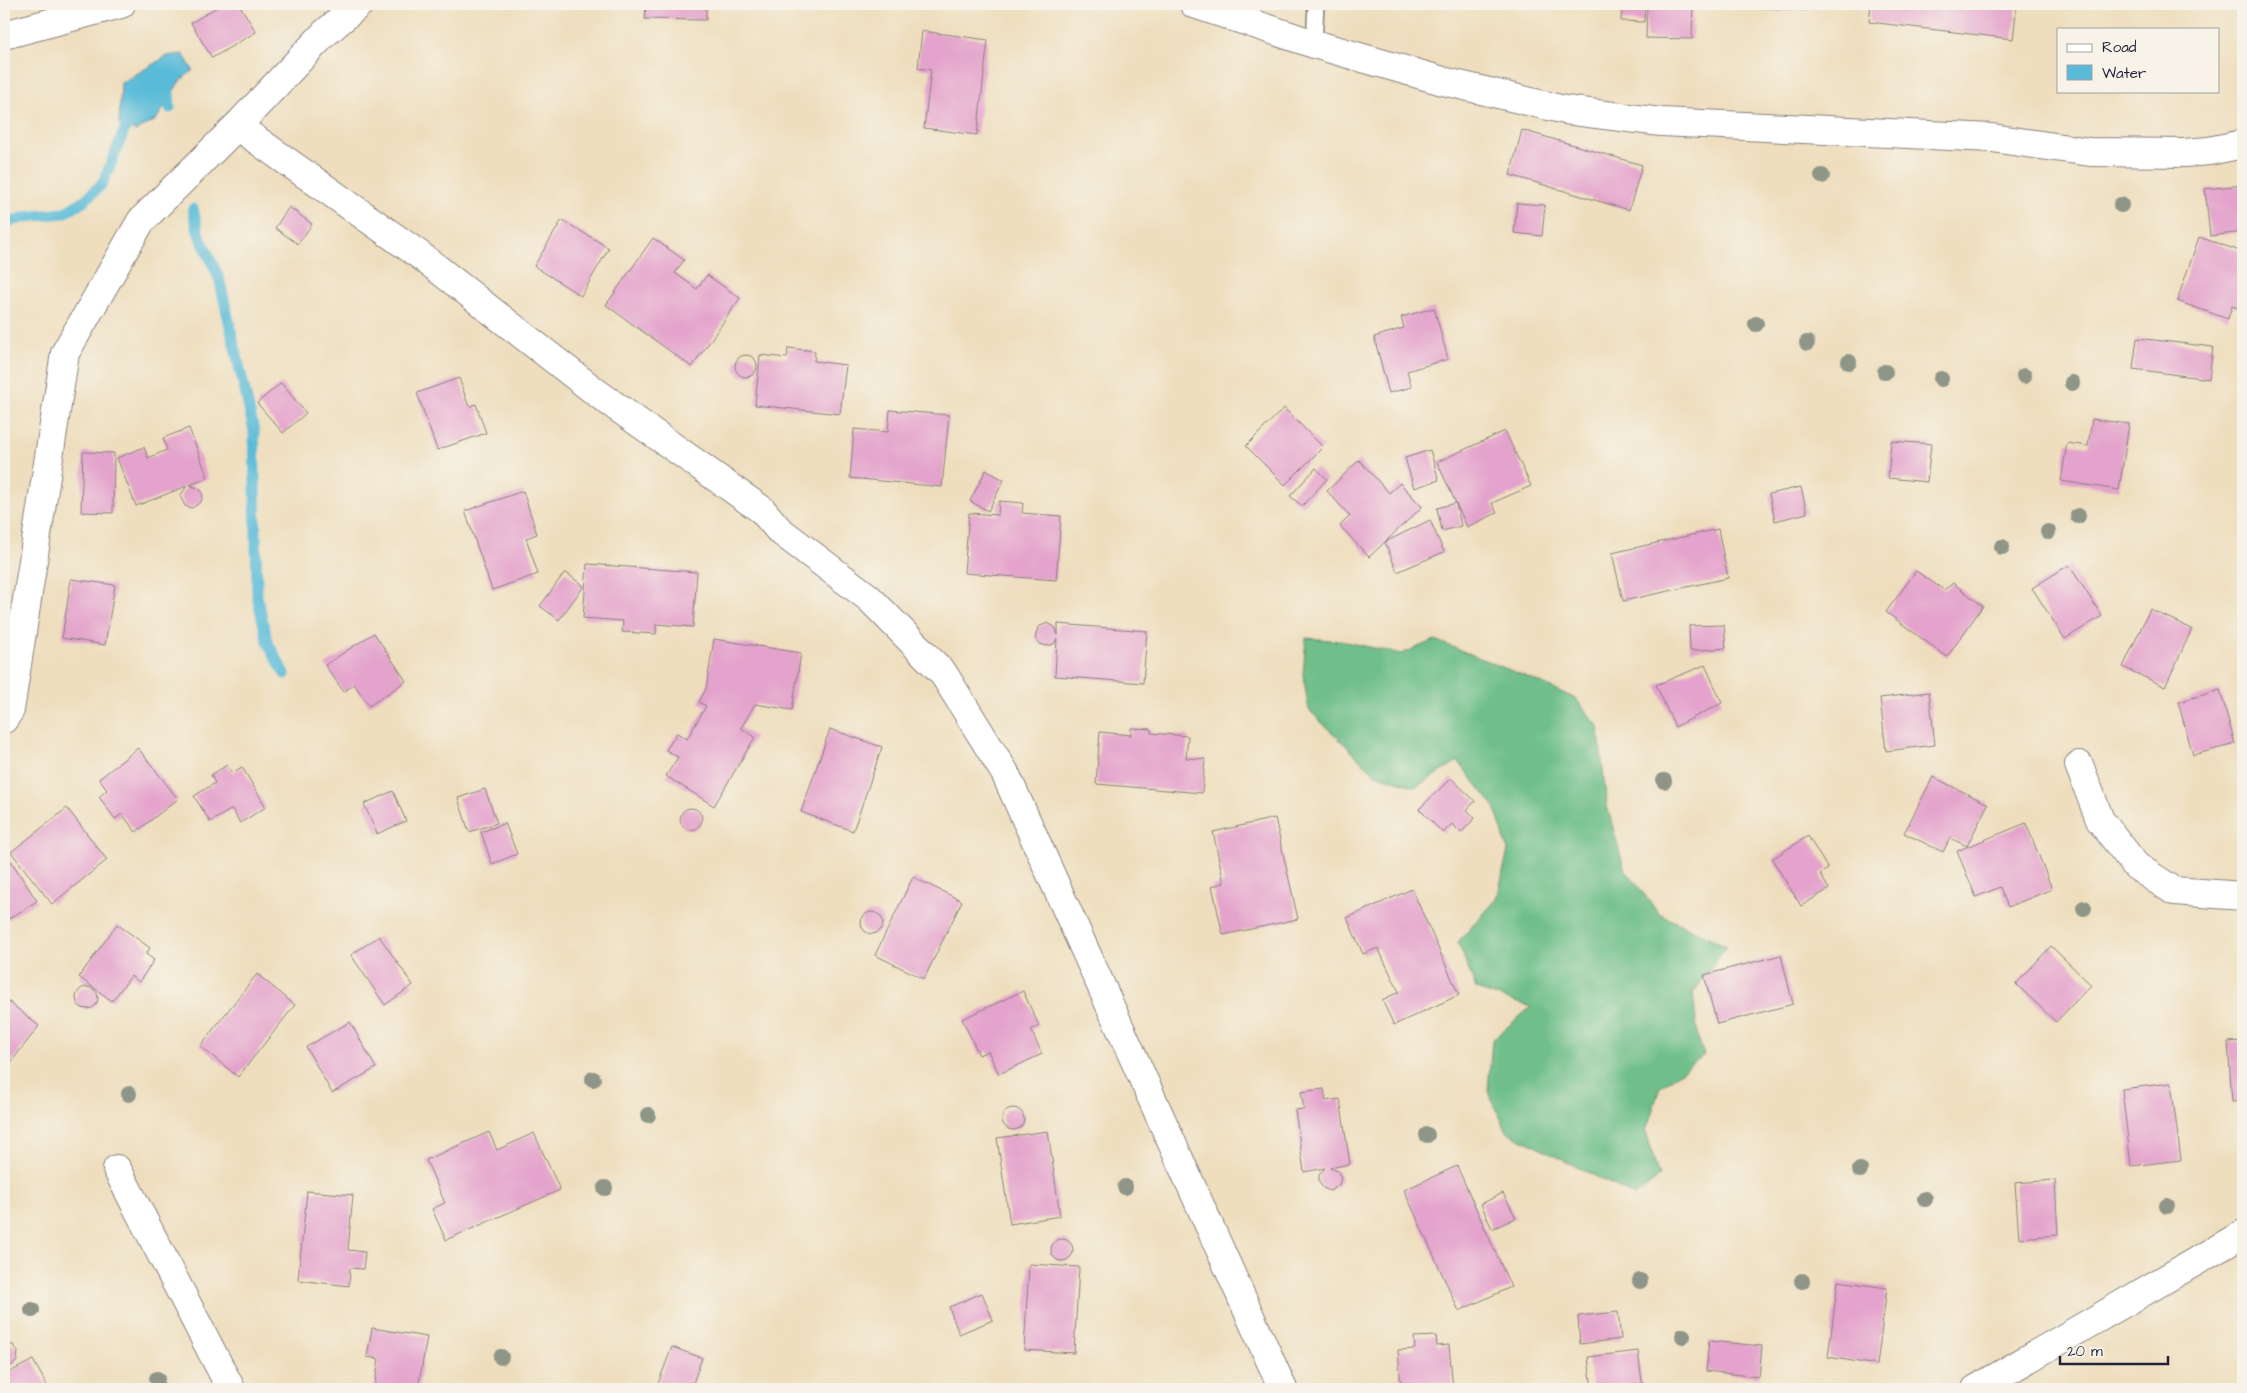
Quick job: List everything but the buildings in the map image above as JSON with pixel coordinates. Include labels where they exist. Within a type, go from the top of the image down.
[{"type":"street","points":[[4,35],[121,4]]},
{"type":"street","points":[[4,719],[10,710],[65,354],[141,221],[237,126],[324,34],[359,4]]},
{"type":"street","points":[[1194,4],[1314,44],[1443,81],[1565,110],[1661,122],[1992,138],[2090,152],[2184,153],[2209,151],[2243,144]]},
{"type":"street","points":[[237,126],[422,256],[597,393],[762,510],[779,530],[869,598],[943,673],[1005,773],[1283,1389]]},
{"type":"street","points":[[2079,765],[2100,820],[2136,866],[2174,891],[2243,896]]},
{"type":"street","points":[[117,1169],[230,1389]]},
{"type":"street","points":[[1976,1389],[2243,1234]]},
{"type":"lane","points":[[1314,44],[1316,4]]},
{"type":"green space","points":[[1306,638],[1342,641],[1401,654],[1435,640],[1576,699],[1598,726],[1607,806],[1624,868],[1659,914],[1727,946],[1693,993],[1698,1038],[1704,1055],[1660,1087],[1646,1131],[1659,1177],[1635,1196],[1507,1132],[1488,1091],[1492,1040],[1531,1007],[1476,989],[1458,942],[1497,899],[1508,850],[1495,808],[1458,761],[1416,787],[1375,774],[1309,710],[1303,674]]},
{"type":"water","points":[[183,54],[193,70],[179,82],[156,120],[135,131],[119,124],[121,83],[167,56]]},
{"type":"waterway","points":[[168,82],[170,108]]},
{"type":"waterway","points":[[4,223],[26,217],[64,213],[85,200],[103,183],[131,114]]},
{"type":"waterway","points":[[193,209],[198,232],[219,278],[254,431],[257,596],[268,643],[285,674]]}]
